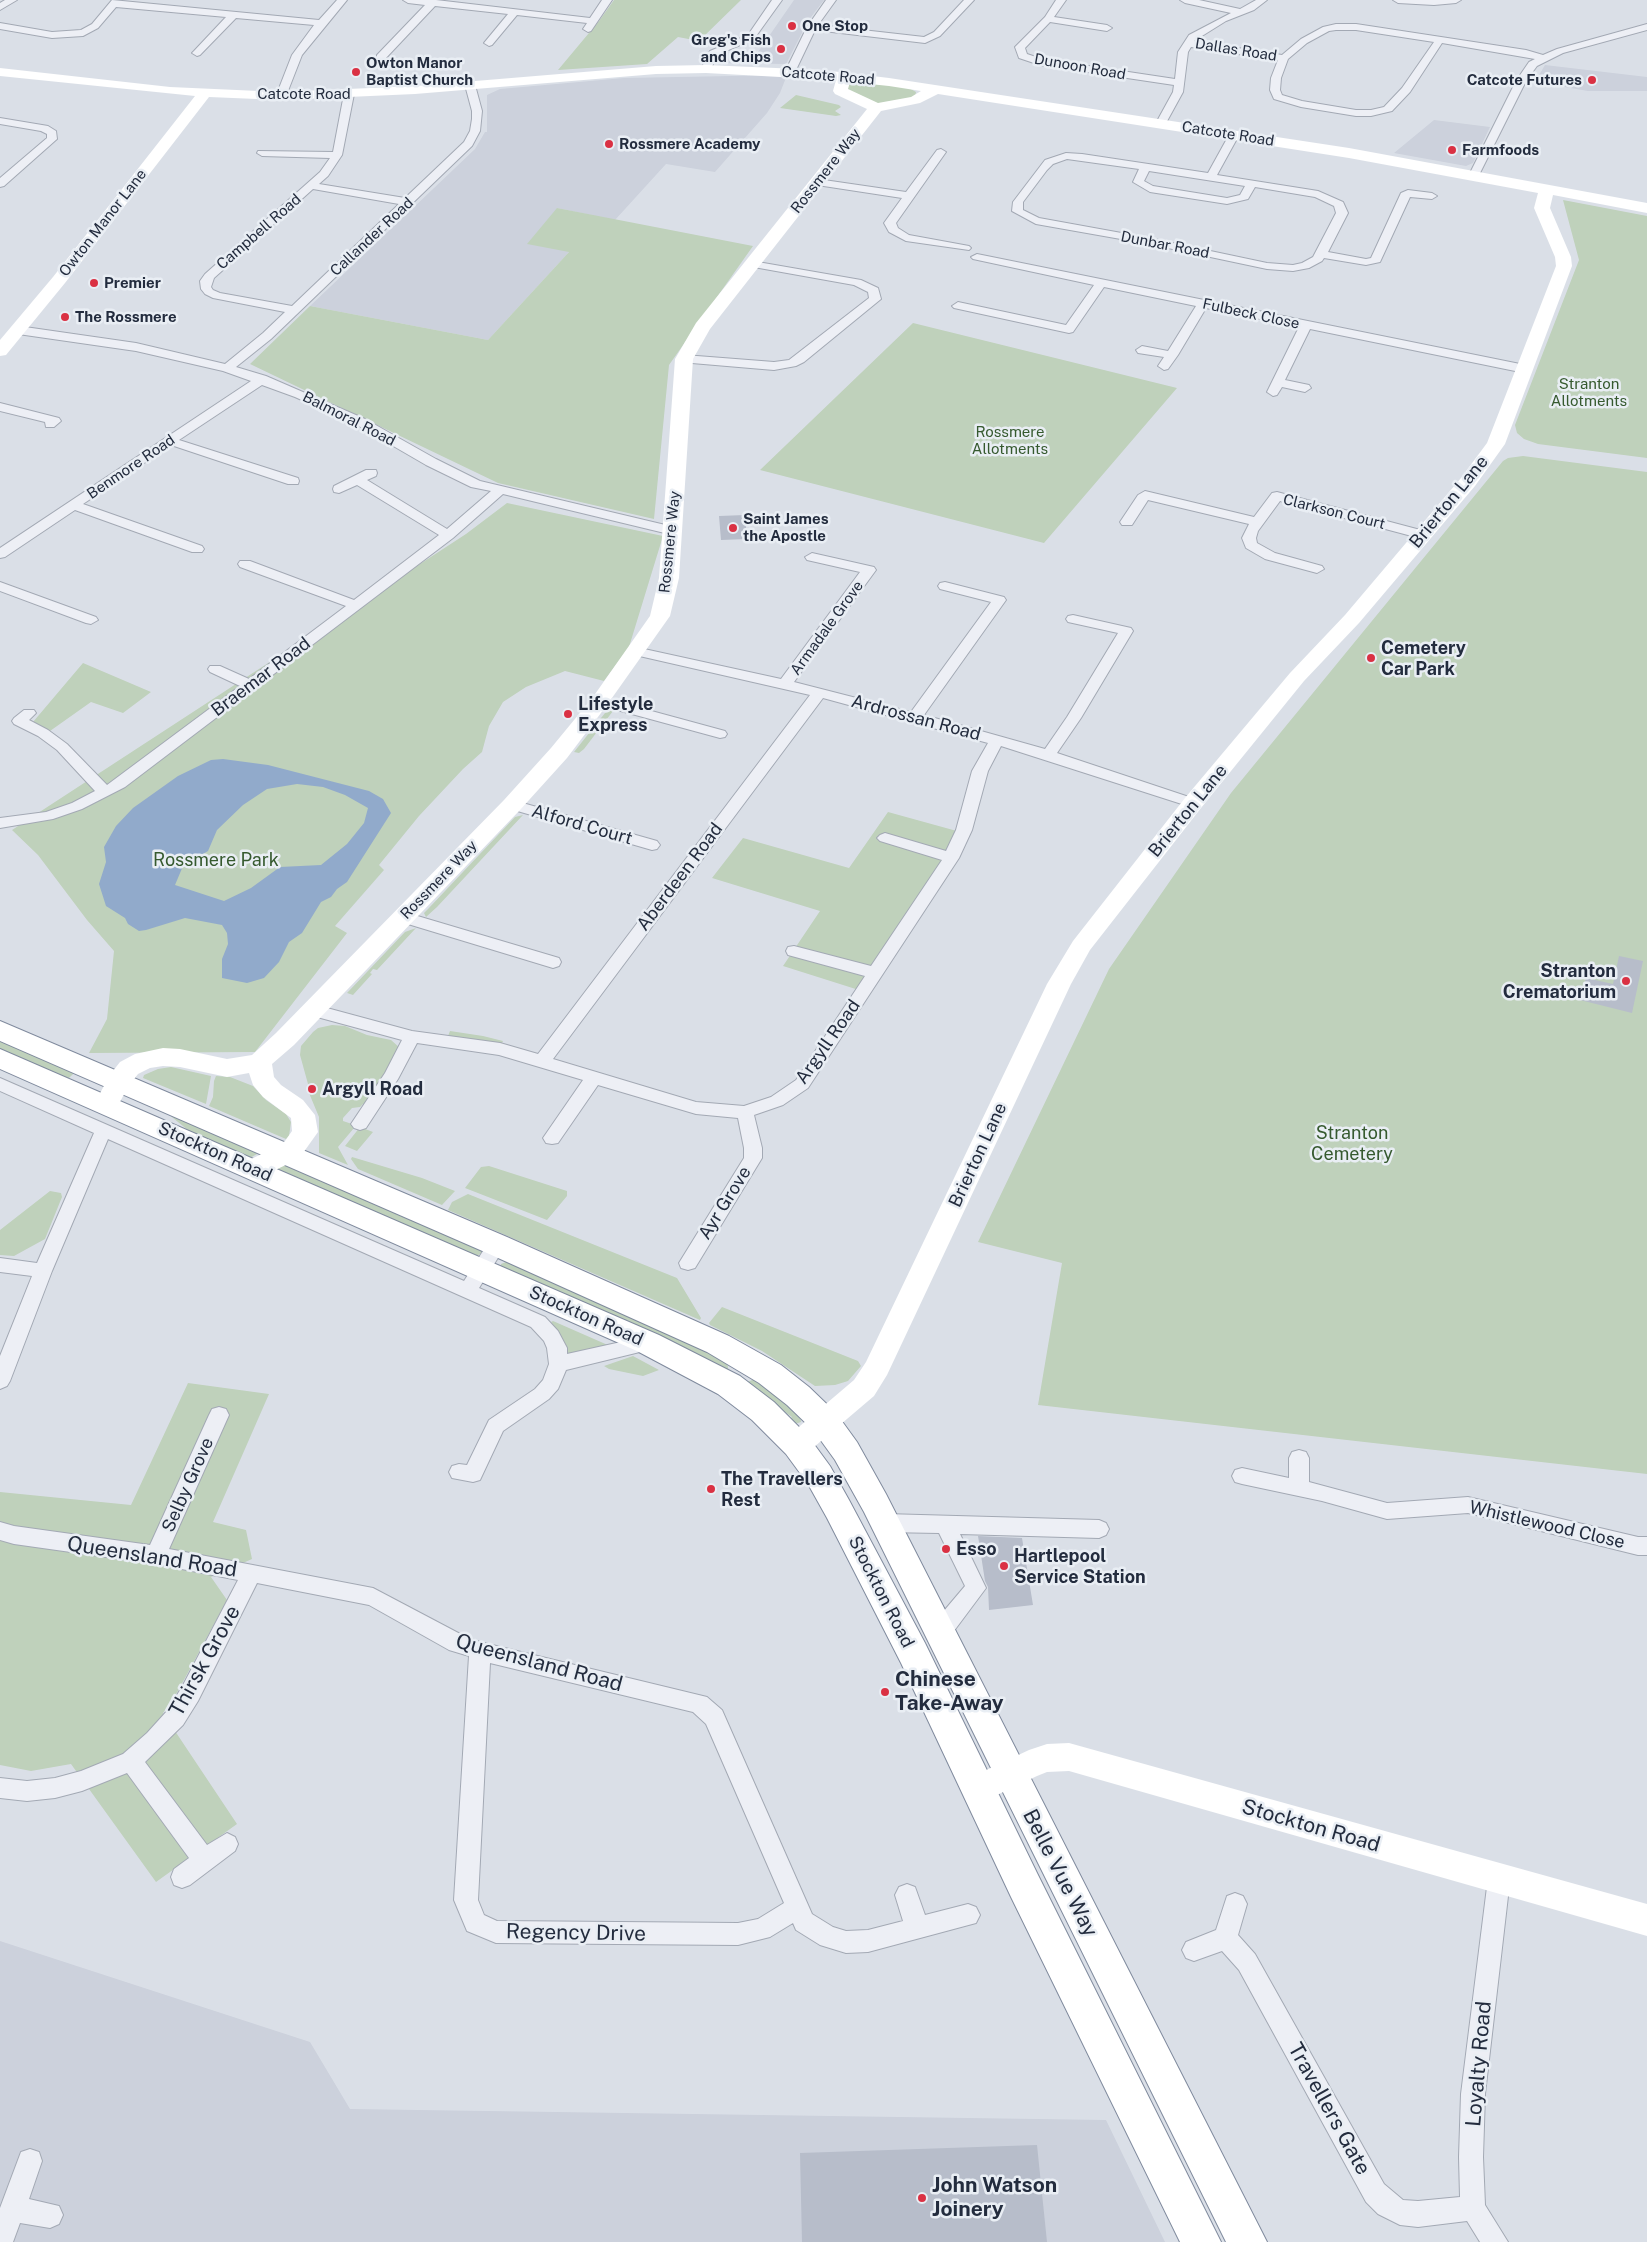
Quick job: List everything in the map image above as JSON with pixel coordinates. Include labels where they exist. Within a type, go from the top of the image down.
[{"type":"highway","name":"Stockton Road","points":[[0,1030],[109,1105],[254,1170],[474,1280],[648,1343],[729,1385],[763,1410],[797,1444],[819,1474],[838,1508],[912,1653],[1200,2242]]},
{"type":"highway","name":"Stockton Road","points":[[0,1058],[43,1090],[109,1105],[285,1154],[497,1245],[718,1344],[770,1374],[798,1396],[825,1422],[846,1451],[880,1513]]},
{"type":"highway","name":"Belle Vue Way","points":[[880,1513],[1247,2242]]},
{"type":"street","points":[[0,7],[12,0]]},
{"type":"street","points":[[281,96],[298,55],[321,22],[342,0]]},
{"type":"street","points":[[408,0],[517,12],[590,25],[607,0]]},
{"type":"street","points":[[489,43],[529,0]]},
{"type":"street","points":[[706,70],[713,53],[751,37],[777,0]]},
{"type":"street","points":[[790,72],[812,27],[831,0]]},
{"type":"street","points":[[812,27],[925,40],[937,34],[969,0]]},
{"type":"street","name":"Dunoon Road","points":[[1061,0],[1048,19],[1020,47],[1022,56],[1040,62],[1180,83]]},
{"type":"street","points":[[1185,0],[1242,12]]},
{"type":"street","points":[[1161,122],[1180,83],[1183,52],[1187,43],[1192,37],[1212,24],[1242,12],[1262,0]]},
{"type":"street","points":[[1398,0],[1434,2],[1456,0]]},
{"type":"street","points":[[0,26],[52,35],[83,33],[95,26],[115,2],[321,22]]},
{"type":"street","points":[[387,55],[433,2]]},
{"type":"street","points":[[208,53],[192,52],[234,15]]},
{"type":"street","points":[[1048,19],[1107,28]]},
{"type":"street","points":[[1474,175],[1526,70],[1542,58],[1560,51],[1647,26]]},
{"type":"street","points":[[1439,41],[1424,66],[1394,105],[1388,109],[1370,113],[1301,104],[1278,97],[1275,90],[1276,78],[1284,58],[1304,41],[1326,29],[1336,27],[1356,27],[1526,53],[1542,58]]},
{"type":"street","name":"Dallas Road","points":[[1187,43],[1284,58]]},
{"type":"street","name":"Catcote Road","points":[[0,72],[204,94],[281,96],[349,94],[619,72],[706,70],[790,72],[845,76],[1161,122],[1474,175],[1647,208]]},
{"type":"street","name":"Rossmere Way","points":[[109,1105],[129,1068],[144,1060],[163,1057],[227,1068],[258,1062],[285,1039],[512,805],[559,753],[600,701],[660,616],[669,578],[684,359],[702,326],[876,108],[840,91],[845,76]]},
{"type":"street","name":"Callander Road","points":[[227,368],[267,336],[468,144],[475,131],[477,111],[470,85]]},
{"type":"street","points":[[876,108],[915,100],[936,89]]},
{"type":"street","name":"Owton Manor Lane","points":[[0,351],[204,94]]},
{"type":"street","name":"Campbell Road","points":[[294,310],[216,296],[205,287],[209,276],[324,174],[337,154],[349,94]]},
{"type":"street","points":[[0,122],[44,128],[52,133],[52,140],[0,184]]},
{"type":"street","points":[[1211,177],[1234,135]]},
{"type":"street","points":[[941,152],[890,223],[893,230],[906,238],[965,248]]},
{"type":"street","points":[[262,153],[337,154]]},
{"type":"street","name":"Dunbar Road","points":[[1082,157],[1146,168],[1318,194],[1339,204],[1342,213],[1322,254],[1314,262],[1305,266],[1280,268],[1149,241],[1036,221],[1018,211],[1018,202],[1042,168],[1056,159],[1082,157]]},
{"type":"street","points":[[1146,168],[1138,182],[1145,187],[1159,190],[1234,201],[1244,197],[1251,184]]},
{"type":"street","points":[[817,182],[908,196]]},
{"type":"street","points":[[312,186],[409,202]]},
{"type":"street","name":"Brierton Lane","points":[[797,1444],[864,1388],[884,1356],[1070,964],[1193,803],[1297,677],[1352,619],[1468,482],[1496,444],[1564,266],[1564,257],[1542,208],[1547,189]]},
{"type":"street","points":[[1322,254],[1366,262],[1376,260],[1405,195],[1408,193],[1432,196]]},
{"type":"street","name":"Fulbeck Close","points":[[977,257],[1306,326],[1525,369]]},
{"type":"street","points":[[988,272],[996,262]]},
{"type":"street","points":[[684,359],[774,366],[792,363],[814,348],[875,299],[874,290],[857,282],[752,264]]},
{"type":"street","points":[[1060,342],[1100,282]]},
{"type":"street","points":[[1164,366],[1203,304]]},
{"type":"street","points":[[958,306],[977,305],[1069,329]]},
{"type":"street","points":[[1304,388],[1275,387],[1306,326]]},
{"type":"street","name":"Balmoral Road","points":[[18,330],[136,347],[227,368],[299,394],[361,422],[431,462],[476,484],[673,531]]},
{"type":"street","points":[[1142,350],[1172,355]]},
{"type":"street","name":"Benmore Road","points":[[0,554],[262,380]]},
{"type":"street","points":[[0,407],[55,421],[50,424]]},
{"type":"street","points":[[170,441],[293,481]]},
{"type":"street","points":[[339,489],[371,473]]},
{"type":"street","points":[[357,480],[448,535]]},
{"type":"street","name":"Braemar Road","points":[[0,823],[48,816],[77,806],[120,784],[448,535],[500,490]]},
{"type":"street","points":[[1127,522],[1145,495],[1257,522]]},
{"type":"street","name":"Clarkson Court","points":[[1317,569],[1270,556],[1251,545],[1248,538],[1257,522],[1277,496],[1423,535]]},
{"type":"street","points":[[73,505],[197,550]]},
{"type":"street","name":"Armadale Grove","points":[[785,684],[869,570],[812,557]]},
{"type":"street","points":[[245,564],[356,604]]},
{"type":"street","points":[[0,586],[91,620]]},
{"type":"street","points":[[915,717],[999,600],[945,586]]},
{"type":"street","points":[[1048,755],[1074,718],[1126,631],[1073,619]]},
{"type":"street","name":"Ardrossan Road","points":[[635,652],[785,684],[915,717],[1048,755],[1193,803]]},
{"type":"street","points":[[214,669],[251,684]]},
{"type":"street","name":"Aberdeen Road","points":[[542,1062],[819,692]]},
{"type":"street","points":[[600,701],[720,734]]},
{"type":"street","points":[[19,721],[43,733],[62,747],[105,792]]},
{"type":"street","name":"Argyll Road","points":[[312,1010],[412,1037],[473,1044],[542,1062],[696,1108],[745,1112],[776,1101],[802,1084],[951,858],[964,830],[980,771],[997,740]]},
{"type":"street","name":"Alford Court","points":[[512,805],[652,846]]},
{"type":"street","points":[[885,838],[951,858]]},
{"type":"street","points":[[404,916],[554,962]]},
{"type":"street","points":[[794,951],[875,973]]},
{"type":"street","points":[[360,1124],[392,1075],[412,1037]]},
{"type":"street","points":[[254,1170],[285,1154],[294,1147],[304,1132],[303,1115],[294,1106],[272,1091],[262,1079],[258,1062]]},
{"type":"street","points":[[552,1138],[593,1078]]},
{"type":"street","name":"Stockton Road","points":[[0,1084],[43,1090]]},
{"type":"street","points":[[0,1381],[109,1105]]},
{"type":"street","name":"Stockton Road","points":[[109,1105],[474,1280]]},
{"type":"street","name":"Ayr Grove","points":[[688,1263],[753,1158],[754,1151],[745,1112]]},
{"type":"street","points":[[459,1472],[473,1474],[496,1426],[542,1394],[551,1384],[559,1364],[554,1342],[538,1322],[474,1280],[497,1245]]},
{"type":"street","points":[[0,1265],[43,1271]]},
{"type":"street","points":[[559,1364],[648,1343]]},
{"type":"street","name":"Selby Grove","points":[[156,1555],[219,1415]]},
{"type":"street","points":[[1299,1458],[1299,1488]]},
{"type":"street","name":"Whistlewood Close","points":[[1242,1476],[1299,1488],[1387,1511],[1468,1505],[1638,1546],[1647,1546]]},
{"type":"street","points":[[880,1513],[945,1524],[1099,1529]]},
{"type":"street","points":[[941,1632],[950,1618],[976,1588],[945,1524]]},
{"type":"street","name":"Queensland Road","points":[[0,1530],[14,1536],[156,1555],[372,1597],[457,1643],[480,1651],[699,1704],[714,1716],[796,1908],[804,1922],[828,1937],[846,1942],[868,1941],[968,1915]]},
{"type":"street","name":"Thirsk Grove","points":[[0,1788],[27,1791],[55,1788],[82,1781],[131,1761],[155,1740],[175,1718],[190,1694],[252,1573]]},
{"type":"street","name":"Regency Drive","points":[[480,1651],[466,1900],[475,1923],[496,1932],[738,1934],[762,1928],[796,1908]]},
{"type":"street","name":"Stockton Road","points":[[978,1789],[1029,1764],[1047,1758],[1068,1757],[1647,1920]]},
{"type":"street","points":[[131,1761],[205,1860]]},
{"type":"street","points":[[182,1877],[227,1844]]},
{"type":"street","name":"Loyalty Road","points":[[1473,2208],[1471,2158],[1473,2094],[1498,1879]]},
{"type":"street","points":[[906,1895],[917,1927]]},
{"type":"street","points":[[1194,1950],[1226,1938],[1235,1904]]},
{"type":"street","name":"Travellers Gate","points":[[1226,1938],[1247,1962],[1376,2193],[1387,2205],[1400,2212],[1418,2214],[1473,2208]]},
{"type":"street","points":[[0,2242],[30,2161]]},
{"type":"street","points":[[1473,2208],[1495,2242]]},
{"type":"street","points":[[12,2209],[50,2215]]},
{"type":"shaded area","points":[[794,0],[824,0],[808,21],[786,64],[715,63],[720,52],[758,52]]},
{"type":"shaded area","name":"Catcote Futures","points":[[1545,65],[1647,77],[1647,91],[1588,91],[1535,82]]},
{"type":"shaded area","points":[[787,75],[780,93],[767,113],[715,172],[666,164],[615,220],[557,208],[569,252],[488,340],[310,306],[475,149],[485,132],[487,132],[487,95],[500,89],[624,78]]},
{"type":"shaded area","points":[[1434,120],[1490,127],[1473,163],[1466,166],[1394,153]]},
{"type":"shaded area","points":[[0,1941],[310,2042],[350,2109],[1106,2120],[1165,2242],[0,2242]]},
{"type":"green space","points":[[614,0],[741,0],[699,41],[678,37],[647,64],[558,70]]},
{"type":"green space","points":[[853,81],[909,88],[916,92],[915,97],[878,106],[846,90],[846,84]]},
{"type":"green space","points":[[796,95],[839,105],[841,107],[835,111],[841,115],[836,116],[780,108]]},
{"type":"green space","name":"Stranton Allotments","points":[[1563,200],[1647,216],[1647,458],[1538,444],[1524,439],[1517,433],[1515,425],[1579,260]]},
{"type":"green space","points":[[557,208],[753,246],[669,365],[654,519],[498,483],[250,364],[310,306],[488,340],[569,252],[527,244]]},
{"type":"green space","name":"Rossmere Allotments","points":[[913,323],[1177,388],[1044,543],[760,470]]},
{"type":"green space","name":"Stranton Cemetery","points":[[1523,456],[1647,472],[1647,1474],[1038,1405],[1062,1263],[978,1242],[1109,969],[1231,793],[1503,461],[1508,458]]},
{"type":"green space","name":"Rossmere Park","points":[[507,503],[663,536],[629,647],[604,681],[565,671],[526,687],[503,702],[489,726],[482,752],[463,769],[419,816],[379,865],[384,870],[335,926],[347,933],[255,1052],[89,1053],[107,1019],[114,951],[87,920],[38,855],[12,830],[466,534]]},
{"type":"green space","points":[[83,663],[151,692],[123,713],[91,702],[50,731],[33,722]]},
{"type":"green space","points":[[613,711],[584,749],[579,753],[574,752],[605,713]]},
{"type":"green space","points":[[888,812],[964,833],[862,991],[783,966],[820,911],[712,878],[743,838],[849,868]]},
{"type":"green space","points":[[523,815],[426,917],[424,913],[515,817]]},
{"type":"green space","points":[[416,928],[377,970],[373,969],[370,973],[372,974],[353,995],[347,993],[405,932]]},
{"type":"green space","points":[[332,1025],[345,1026],[367,1035],[391,1040],[400,1048],[368,1105],[363,1104],[360,1107],[352,1108],[343,1118],[343,1121],[352,1124],[354,1128],[338,1147],[348,1165],[319,1153],[319,1117],[309,1093],[317,1091],[314,1083],[308,1084],[300,1055],[301,1046],[313,1032],[318,1028]]},
{"type":"green space","points":[[450,1031],[503,1041],[501,1045],[450,1037],[448,1036]]},
{"type":"green space","points":[[0,1040],[74,1073],[67,1080],[0,1051]]},
{"type":"green space","points":[[171,1067],[211,1076],[206,1104],[143,1078],[144,1075],[158,1069]]},
{"type":"green space","points":[[216,1076],[230,1077],[253,1086],[266,1100],[286,1114],[291,1122],[289,1136],[286,1139],[209,1106],[213,1097]]},
{"type":"green space","points":[[167,1113],[257,1152],[257,1154],[250,1158],[189,1131]]},
{"type":"green space","points":[[360,1127],[373,1132],[357,1151],[345,1146]]},
{"type":"green space","points":[[352,1157],[422,1178],[455,1191],[442,1205],[358,1169],[351,1159]]},
{"type":"green space","points":[[281,1163],[483,1252],[475,1257],[276,1171]]},
{"type":"green space","points":[[489,1166],[567,1191],[567,1196],[547,1220],[465,1188],[481,1167]]},
{"type":"green space","points":[[50,1191],[61,1193],[62,1197],[45,1239],[14,1256],[0,1255],[0,1230]]},
{"type":"green space","points":[[468,1194],[677,1278],[701,1318],[700,1320],[448,1210],[452,1202]]},
{"type":"green space","points":[[506,1262],[706,1350],[727,1362],[729,1373],[501,1267],[501,1264]]},
{"type":"green space","points":[[722,1307],[858,1361],[861,1366],[848,1381],[835,1385],[815,1386],[762,1351],[710,1325],[709,1323]]},
{"type":"green space","points":[[553,1321],[610,1346],[564,1362],[564,1341],[551,1322]]},
{"type":"green space","points":[[633,1356],[659,1370],[643,1376],[609,1369],[604,1366]]},
{"type":"green space","points":[[755,1379],[800,1416],[801,1422],[795,1424],[788,1421],[792,1417],[785,1412],[781,1415],[756,1393],[759,1390],[753,1385],[749,1388],[747,1382]]},
{"type":"green space","points":[[188,1383],[269,1394],[213,1522],[246,1530],[252,1559],[211,1577],[227,1600],[178,1691],[163,1713],[237,1824],[156,1882],[71,1764],[31,1771],[0,1765],[0,1492],[131,1505]]},
{"type":"water","points":[[223,759],[268,765],[369,791],[383,799],[391,813],[347,882],[337,889],[331,897],[321,902],[302,933],[289,942],[279,962],[264,978],[247,983],[222,978],[222,959],[228,944],[227,933],[222,925],[185,918],[139,931],[128,924],[125,918],[106,906],[99,884],[106,862],[104,847],[116,826],[133,808],[178,776],[211,760]],"holes":[[[297,784],[323,787],[345,795],[368,808],[364,823],[347,844],[321,865],[280,867],[251,888],[224,901],[175,885],[183,866],[208,851],[217,830],[243,805],[267,789]]]},
{"type":"building","name":"Saint James the Apostle","points":[[745,515],[747,539],[721,540],[719,516]]},
{"type":"building","name":"Stranton Crematorium","points":[[1619,956],[1643,961],[1632,1013],[1580,1000],[1586,978],[1613,984]]},
{"type":"building","name":"Hartlepool Service Station","points":[[978,1536],[1022,1538],[1033,1605],[989,1610],[988,1587],[985,1581]]},
{"type":"building","name":"John Watson Joinery","points":[[1037,2145],[1047,2242],[802,2242],[800,2153]]},
{"type":"place","name":"One Stop","points":[[792,26]]},
{"type":"place","name":"Greg's Fish and Chips","points":[[781,49]]},
{"type":"place","name":"Owton Manor Baptist Church","points":[[356,72]]},
{"type":"place","name":"Catcote Futures","points":[[1592,80]]},
{"type":"place","name":"Rossmere Academy","points":[[609,144]]},
{"type":"place","name":"Farmfoods","points":[[1452,150]]},
{"type":"place","name":"Premier","points":[[94,283]]},
{"type":"place","name":"The Rossmere","points":[[65,317]]},
{"type":"place","name":"Saint James the Apostle","points":[[733,528]]},
{"type":"place","name":"Cemetery Car Park","points":[[1371,658]]},
{"type":"place","name":"Lifestyle Express","points":[[568,714]]},
{"type":"place","name":"Stranton Crematorium","points":[[1626,981]]},
{"type":"place","name":"Argyll Road","points":[[312,1089]]},
{"type":"place","name":"The Travellers Rest","points":[[711,1489]]},
{"type":"place","name":"Esso","points":[[946,1549]]},
{"type":"place","name":"Hartlepool Service Station","points":[[1004,1566]]},
{"type":"place","name":"Chinese Take-Away","points":[[885,1692]]},
{"type":"place","name":"John Watson Joinery","points":[[922,2198]]}]
